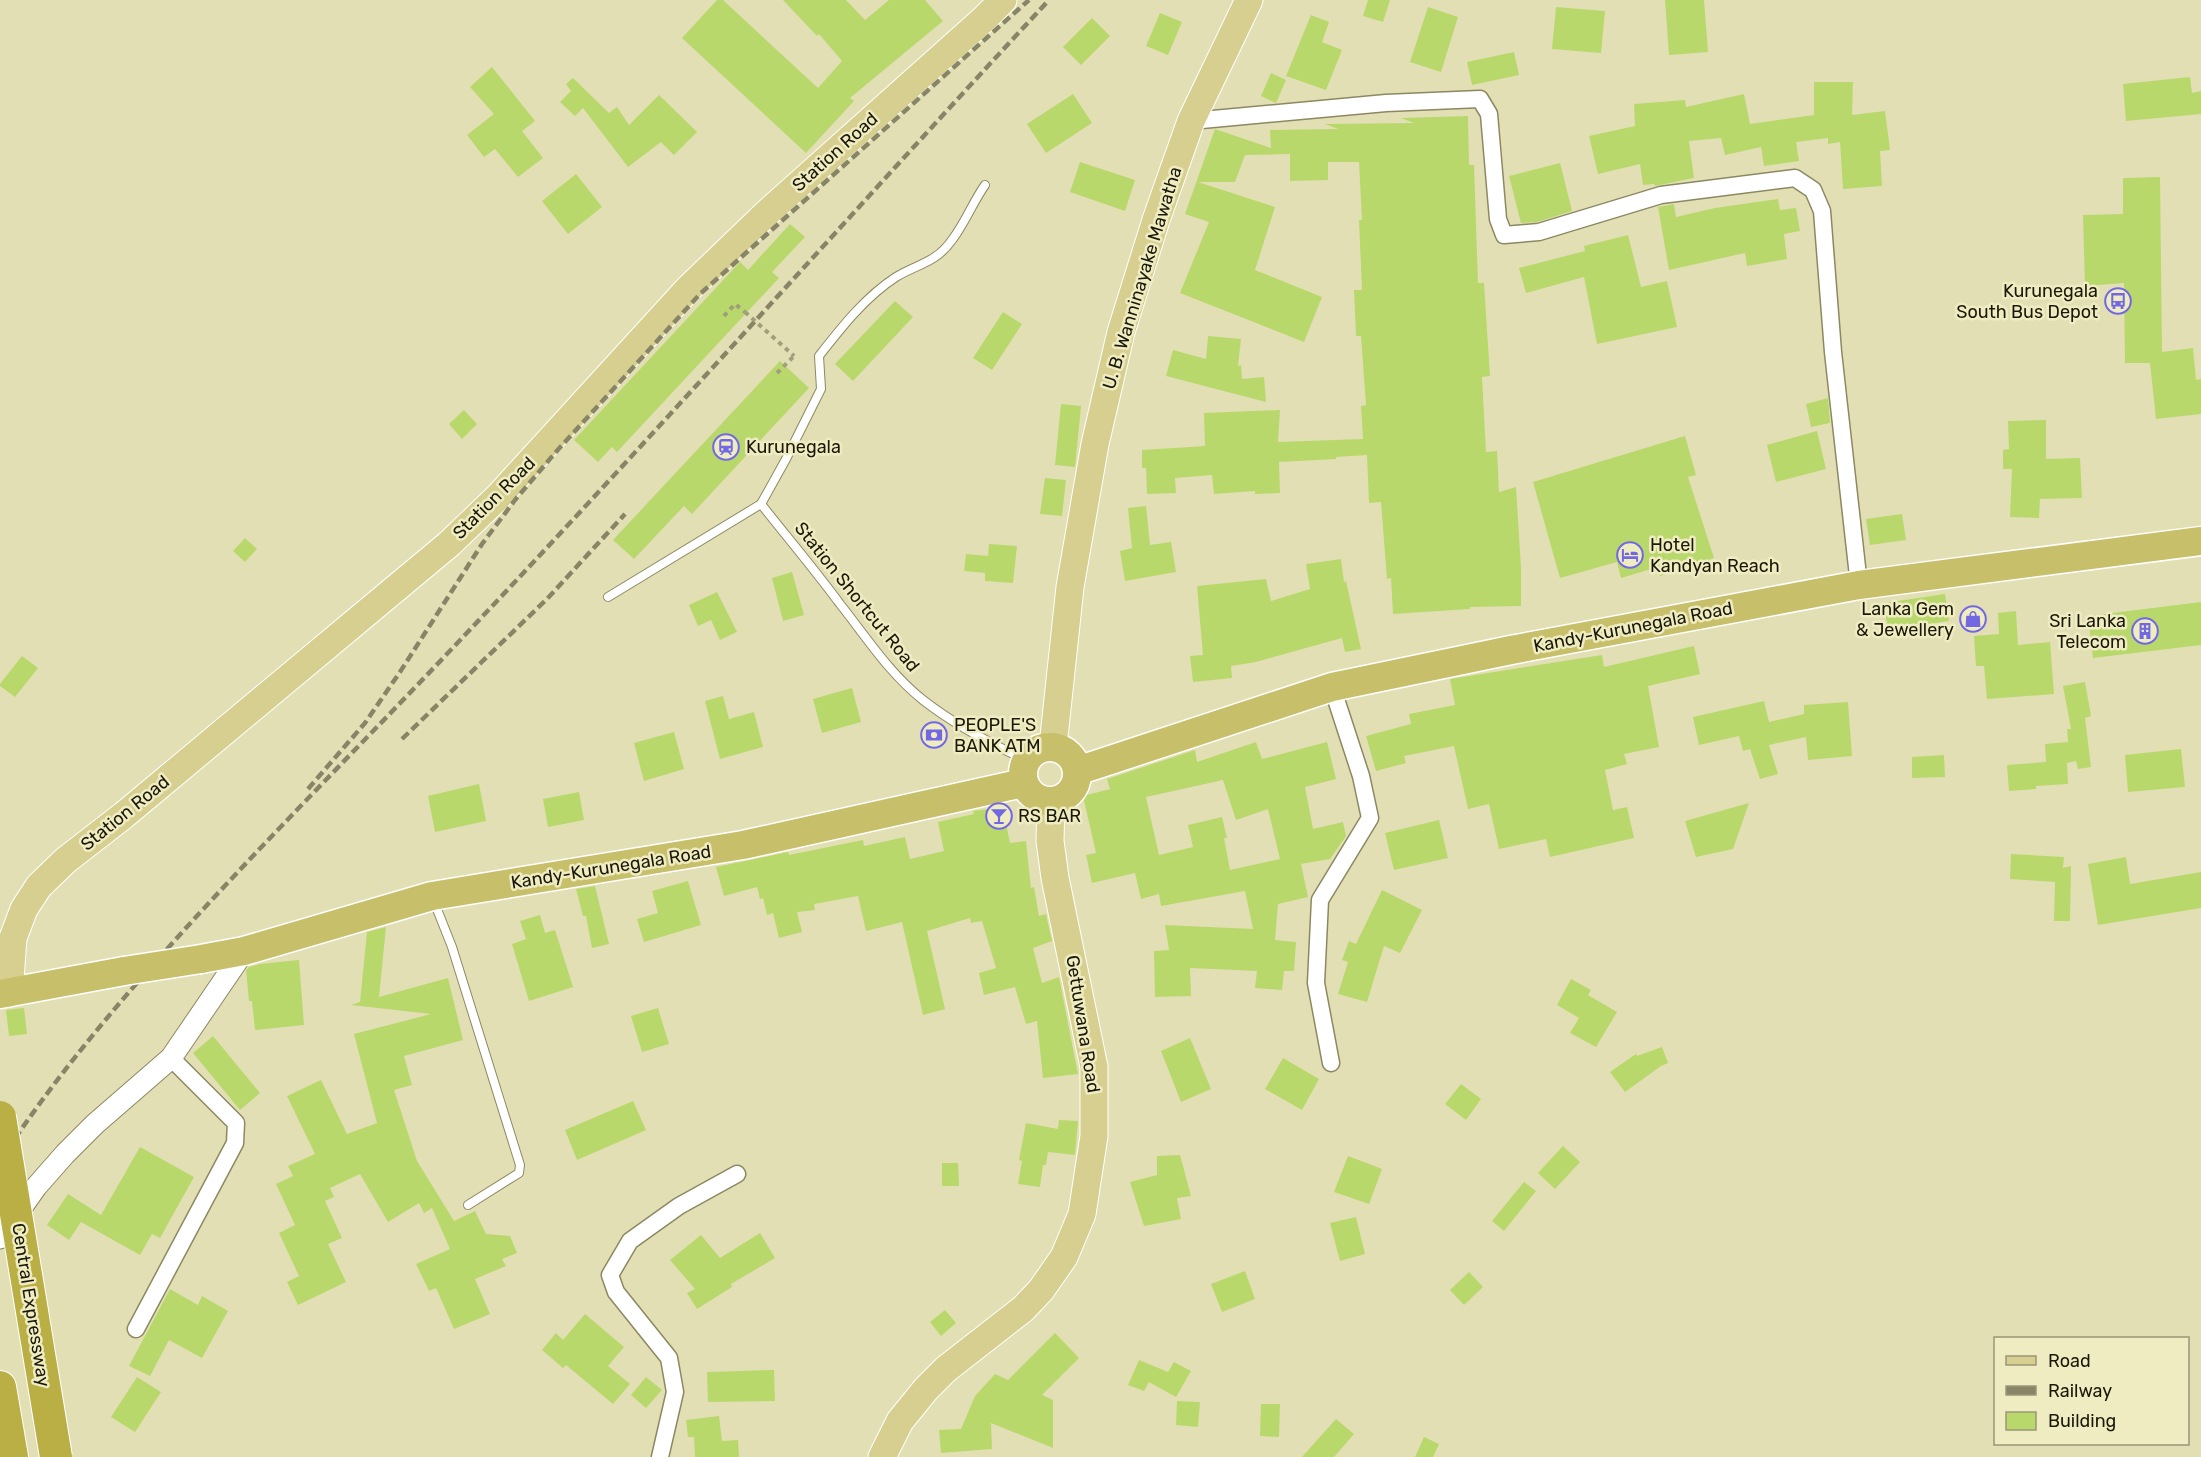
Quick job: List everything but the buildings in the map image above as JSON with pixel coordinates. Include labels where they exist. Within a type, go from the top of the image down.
[{"type":"highway","name":"Kandy-Kurunegala Road","points":[[1077,771],[1332,687],[1511,650],[1859,585],[2201,541]]},
{"type":"highway","points":[[1053,746],[1070,754],[1077,771],[1076,783],[1070,793],[1051,801],[1033,796],[1024,771],[1037,749],[1053,746]]},
{"type":"highway","name":"Kandy-Kurunegala Road","points":[[5,994],[244,951],[432,896],[743,845],[1024,771]]},
{"type":"highway","name":"Central Expressway","points":[[0,1117],[56,1457]]},
{"type":"highway","points":[[0,1387],[12,1457]]},
{"type":"main road","name":"Station Road","points":[[5,994],[13,938],[24,909],[39,886],[66,860],[124,815],[449,544],[498,497],[687,290],[767,213],[1003,0]]},
{"type":"main road","name":"U. B. Wanninayake Mawatha","points":[[1053,746],[1070,587],[1095,444],[1121,332],[1156,220],[1191,120],[1249,0]]},
{"type":"main road","name":"Gettuwana Road","points":[[882,1457],[900,1421],[926,1389],[953,1363],[1023,1309],[1041,1290],[1064,1257],[1082,1214],[1094,1136],[1094,1067],[1055,878],[1050,841],[1051,801]]},
{"type":"street","points":[[1191,120],[1386,103],[1480,99],[1490,114],[1498,219],[1504,235],[1539,232],[1661,195],[1795,178],[1813,190],[1822,211],[1833,352],[1859,585]]},
{"type":"street","points":[[1331,1063],[1316,983],[1320,900],[1370,818],[1361,776],[1332,687]]},
{"type":"street","points":[[0,1238],[36,1186],[65,1154],[95,1124],[171,1058],[244,951]]},
{"type":"street","points":[[136,1329],[235,1143],[236,1123],[171,1058]]},
{"type":"street","points":[[660,1457],[675,1392],[669,1358],[616,1292],[610,1275],[630,1240],[679,1206],[737,1174]]},
{"type":"lane","points":[[608,597],[761,504],[821,389],[819,356],[873,294],[896,277],[929,262],[952,241],[985,185]]},
{"type":"lane","name":"Station Shortcut Road","points":[[761,504],[899,679],[952,722],[985,741],[1024,771]]},
{"type":"lane","points":[[432,896],[452,947],[520,1165],[519,1173],[468,1204]]},
{"type":"path","points":[[724,316],[735,304],[794,356],[777,373]]},
{"type":"railway","points":[[308,789],[365,723],[482,544],[515,500],[700,294],[1029,0]]},
{"type":"railway","points":[[0,1161],[40,1103],[84,1047],[176,939],[537,558],[1049,0]]},
{"type":"railway","points":[[402,739],[547,599],[625,514]]},
{"type":"place","name":"Kurunegala South Bus Depot","points":[[2118,301]]},
{"type":"place","name":"Kurunegala","points":[[726,447]]},
{"type":"place","name":"Hotel Kandyan Reach","points":[[1630,555]]},
{"type":"place","name":"Lanka Gem & Jewellery","points":[[1973,619]]},
{"type":"place","name":"Sri Lanka Telecom","points":[[2145,631]]},
{"type":"place","name":"PEOPLE'S BANK ATM","points":[[934,735]]},
{"type":"place","name":"RS BAR","points":[[999,816]]}]
